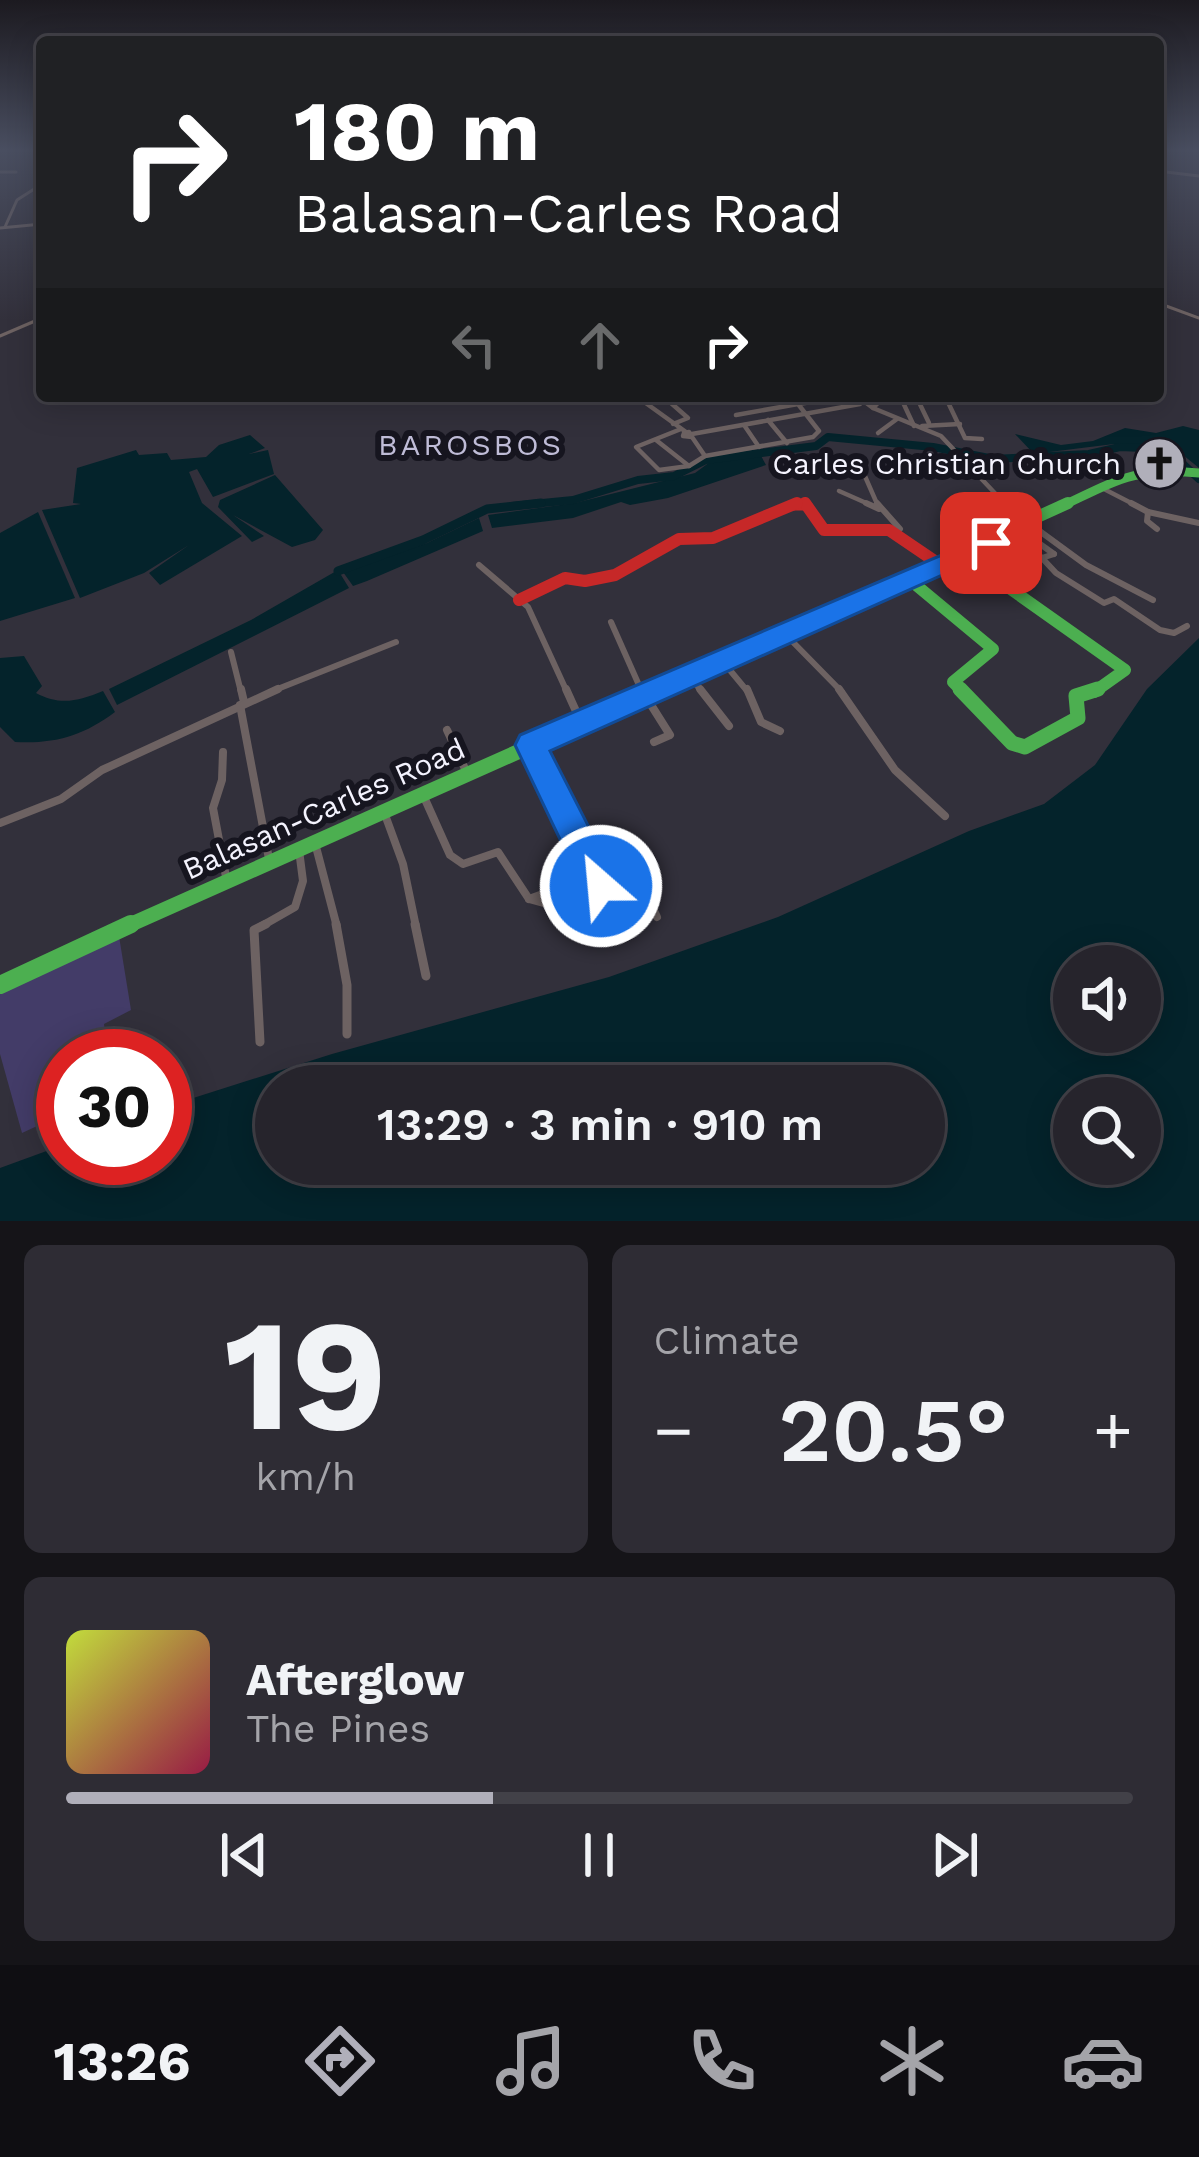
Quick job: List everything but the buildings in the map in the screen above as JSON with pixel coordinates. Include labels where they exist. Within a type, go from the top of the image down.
[{"type":"main road","name":"Balasan-Carles Road","points":[[0,985],[226,877],[942,566],[1102,488],[1144,470],[1191,472]]},
{"type":"main road","points":[[519,600],[565,578],[593,580],[615,574],[679,539],[713,538],[798,503],[805,503],[824,530],[889,526],[901,530],[942,566]]},
{"type":"main road","points":[[910,580],[993,649],[953,682],[1012,743],[1025,747],[1078,718],[1076,695],[1093,693],[1125,670],[964,556]]},
{"type":"street","points":[[2,228],[36,225]]},
{"type":"street","points":[[1164,305],[1199,318]]},
{"type":"street","points":[[0,336],[36,321]]},
{"type":"street","points":[[644,402],[688,433],[705,456]]},
{"type":"street","points":[[671,402],[688,418],[673,424]]},
{"type":"street","points":[[759,447],[735,413],[803,402]]},
{"type":"street","points":[[873,408],[879,402]]},
{"type":"street","points":[[903,402],[916,427]]},
{"type":"street","points":[[919,402],[929,423]]},
{"type":"street","points":[[948,402],[965,438],[982,440]]},
{"type":"street","points":[[798,404],[805,413],[819,430],[813,437],[705,456],[666,475],[651,467],[636,447],[688,433],[768,419],[805,413],[863,404],[941,436],[1056,573],[1104,603],[1114,599],[1160,630],[1174,633],[1187,626]]},
{"type":"street","points":[[768,419],[787,443]]},
{"type":"street","points":[[878,433],[897,419]]},
{"type":"street","points":[[916,427],[960,424]]},
{"type":"street","points":[[656,440],[689,466]]},
{"type":"street","points":[[864,474],[879,509]]},
{"type":"street","points":[[1102,488],[1148,512],[1199,523]]},
{"type":"street","points":[[850,495],[873,490]]},
{"type":"street","points":[[839,491],[879,509],[901,530]]},
{"type":"street","points":[[1148,512],[1147,520],[1157,529]]},
{"type":"street","points":[[1021,529],[1054,554],[1042,558]]},
{"type":"street","points":[[1021,529],[1153,600]]},
{"type":"street","points":[[479,565],[533,617],[545,653],[562,673],[581,723]]},
{"type":"street","points":[[611,622],[644,696],[670,736],[654,742]]},
{"type":"street","points":[[786,634],[858,713],[865,733],[913,792],[945,816]]},
{"type":"street","points":[[0,823],[61,799],[102,770],[242,703],[396,642]]},
{"type":"street","points":[[231,652],[253,739],[259,813],[269,859]]},
{"type":"street","points":[[722,662],[746,687],[761,722],[780,731]]},
{"type":"street","points":[[689,676],[729,726]]},
{"type":"street","points":[[447,730],[466,773]]},
{"type":"street","points":[[531,745],[601,886]]},
{"type":"street","points":[[223,752],[222,780],[213,808],[226,877]]},
{"type":"street","points":[[422,793],[450,855],[464,864],[498,852],[529,899]]},
{"type":"street","points":[[383,809],[403,864],[427,976]]},
{"type":"street","points":[[314,839],[322,886],[338,920],[350,1004],[347,1034]]},
{"type":"street","points":[[579,842],[618,877],[644,890],[657,917]]},
{"type":"street","points":[[260,1042],[254,930],[295,908],[303,881],[298,846]]},
{"type":"shaded area","points":[[118,930],[131,1010],[104,1024],[105,1029],[36,1029],[36,1127],[22,1133],[0,1054],[0,990]]},
{"type":"water","points":[[1183,426],[1199,430],[1199,468],[1166,441],[1170,446],[1114,444],[1041,453],[1032,452],[1015,434],[1061,445],[1093,441],[1125,428],[1156,433]]},
{"type":"water","points":[[250,435],[265,448],[249,454],[268,450],[274,474],[213,497],[197,469],[189,472],[202,503],[242,536],[160,585],[149,573],[189,545],[144,573],[80,598],[42,510],[81,504],[73,503],[77,468],[136,450],[139,455],[167,453],[171,460],[206,457],[219,445]]},
{"type":"water","points":[[760,454],[766,465],[668,498],[630,505],[621,502],[573,518],[492,528],[488,515],[575,503],[695,473],[710,462]]},
{"type":"water","points":[[275,475],[323,530],[315,540],[292,547],[233,515],[264,536],[252,542],[218,507],[220,500]]},
{"type":"water","points":[[38,512],[75,598],[0,621],[0,533]]},
{"type":"water","points":[[479,518],[483,531],[367,581],[353,586],[343,572],[427,543]]},
{"type":"water","points":[[338,570],[349,588],[117,705],[109,689],[251,620]]},
{"type":"water","points":[[1199,638],[1199,1221],[0,1221],[0,1168],[36,1155],[36,1185],[192,1185],[192,1098],[255,1078],[255,1185],[945,1185],[945,1065],[297,1065],[609,977],[778,917],[969,831],[1044,804],[1095,765],[1147,689]]},
{"type":"water","points":[[24,656],[42,686],[36,693],[70,701],[103,691],[115,712],[68,737],[15,742],[0,727],[0,658]]},
{"type":"waterway","points":[[529,504],[573,500],[638,480],[674,476],[706,460],[816,446],[828,437],[933,447],[994,459],[1089,454],[1120,447],[1167,449],[1199,479]]},
{"type":"waterway","points":[[529,504],[541,503]]},
{"type":"waterway","points":[[338,571],[423,540],[487,509],[529,504]]},
{"type":"waterway","points":[[512,506],[529,504]]},
{"type":"traffic: fast","points":[[0,985],[1132,473],[1158,469],[1199,473]]},
{"type":"traffic: fast","points":[[910,580],[993,649],[953,682],[1012,743],[1025,747],[1078,718],[1076,696],[1093,693],[1125,670],[964,556]]},
{"type":"traffic: jam","points":[[519,600],[565,578],[585,581],[615,575],[679,539],[713,538],[798,503],[805,503],[824,530],[889,530],[942,566]]},
{"type":"place","name":"Carles Christian Church","points":[[1160,464]]},
{"type":"district","name":"BAROSBOS","points":[[471,445]]},
{"type":"route","points":[[601,886],[531,745],[991,543]]}]
